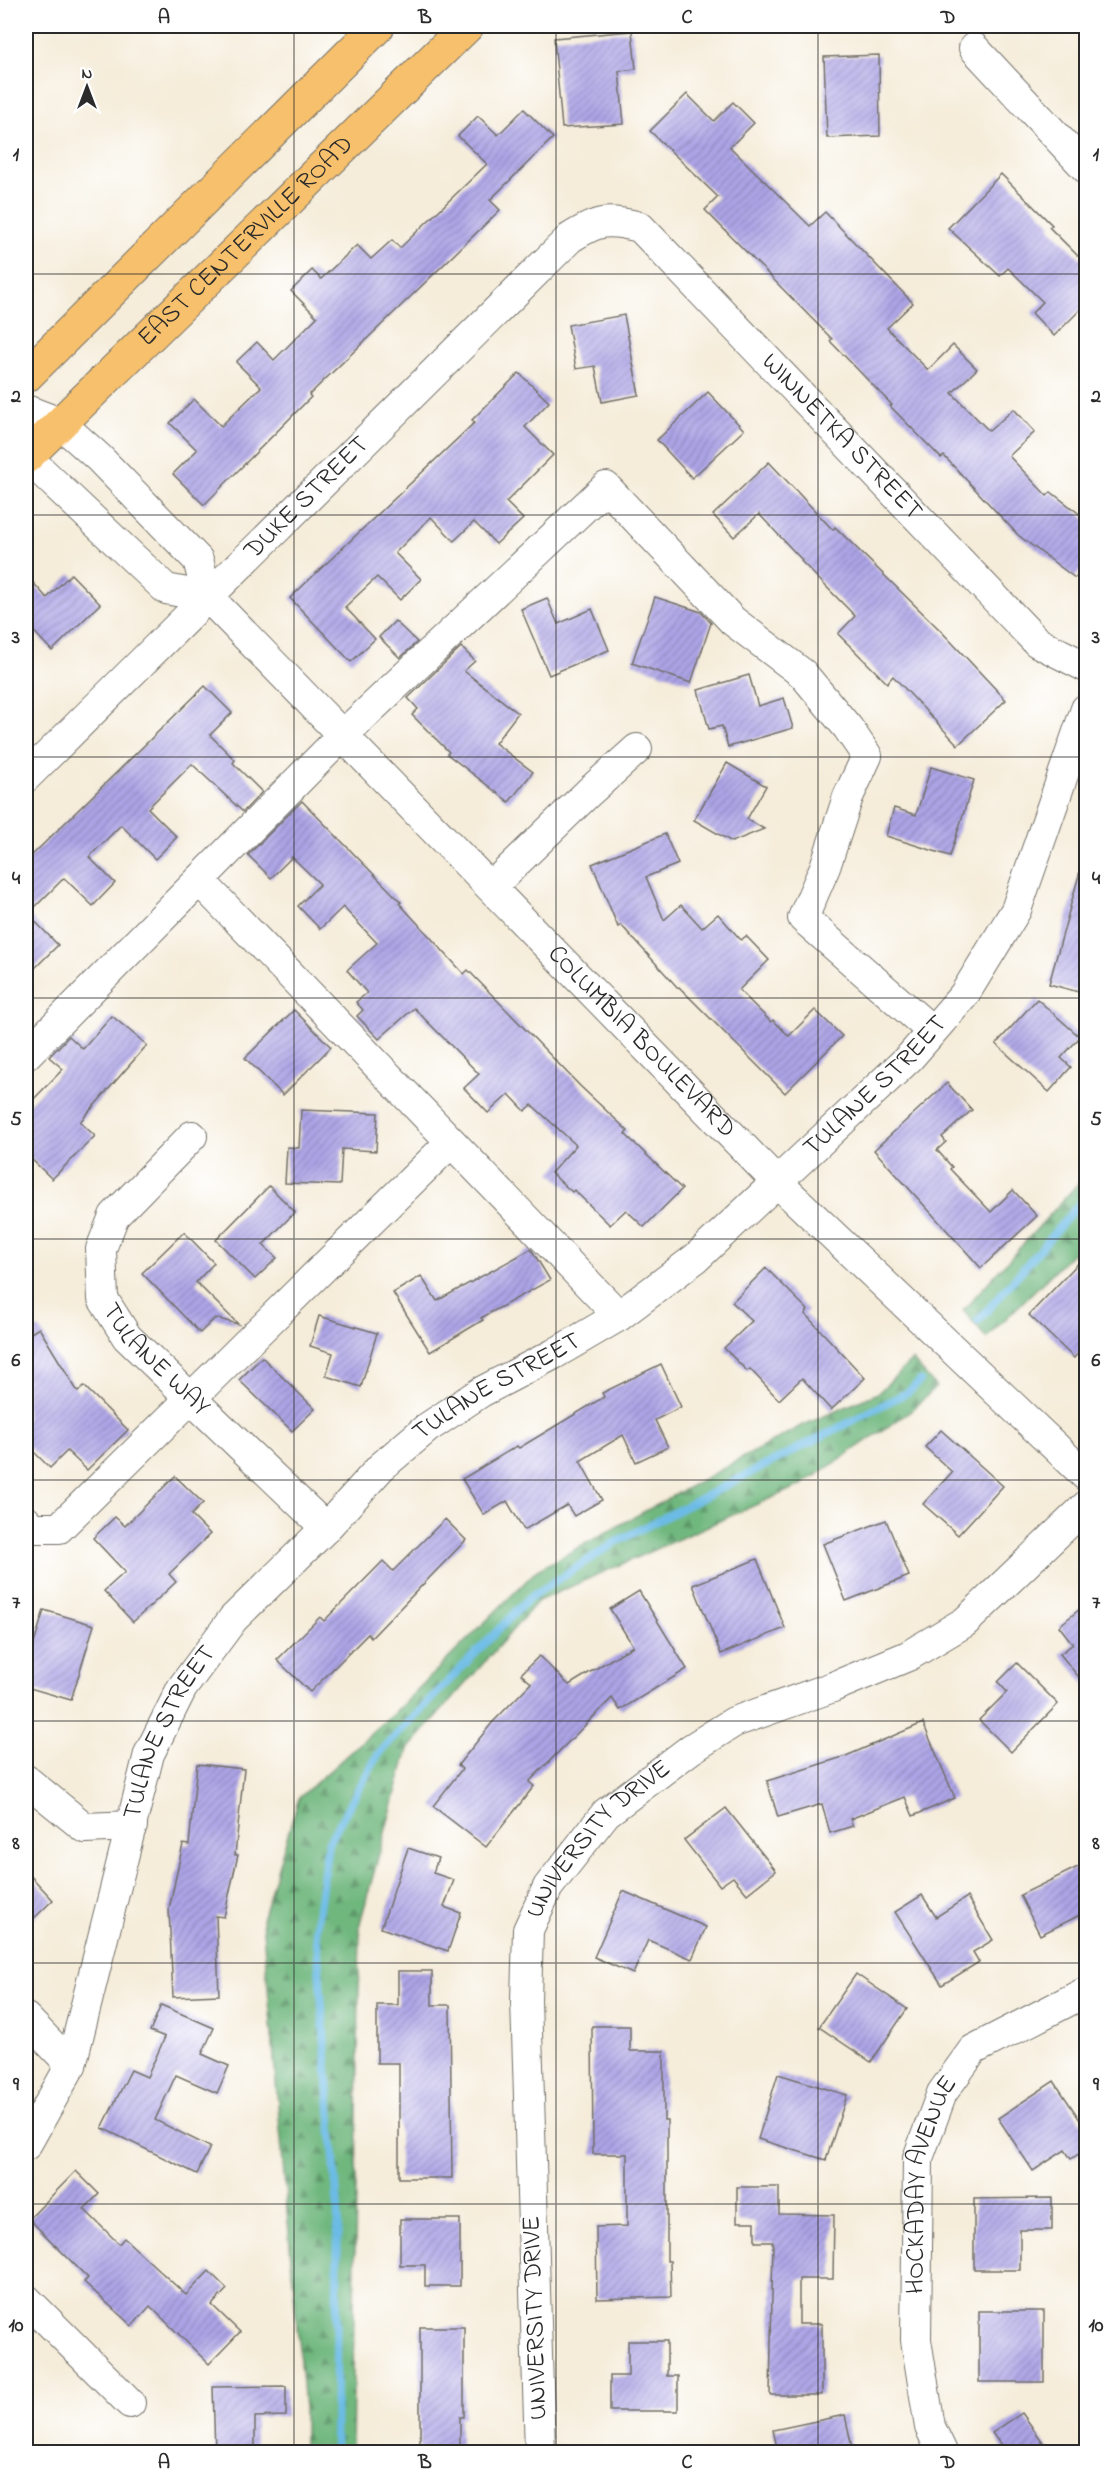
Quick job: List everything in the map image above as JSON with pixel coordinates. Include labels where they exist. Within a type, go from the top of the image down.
[{"type":"main road","points":[[26,376],[378,26]]},
{"type":"main road","name":"EAST CENTERVILLE ROAD","points":[[26,456],[466,26]]},
{"type":"street","points":[[974,48],[1086,168]]},
{"type":"street","name":"WINNETKA STREET","points":[[593,223],[620,222],[640,228],[1037,642],[1086,667]]},
{"type":"street","name":"DUKE STREET","points":[[26,777],[570,238],[593,223]]},
{"type":"street","name":"COLUMBIA BOULEVARD","points":[[26,410],[60,423],[99,458],[198,560],[208,597],[778,1183],[1086,1476]]},
{"type":"street","points":[[26,456],[166,590],[208,597]]},
{"type":"street","points":[[26,1055],[343,735],[606,487],[733,621],[803,674],[848,728],[867,756],[848,797],[825,867],[803,918],[932,1031]]},
{"type":"street","name":"TULANE STREET","points":[[26,2145],[71,2065],[149,1754],[182,1688],[232,1619],[326,1528],[381,1467],[427,1428],[481,1392],[554,1354],[619,1316],[696,1258],[910,1056],[964,995],[1016,910],[1086,709]]},
{"type":"street","points":[[491,887],[637,748]]},
{"type":"street","points":[[200,881],[619,1316]]},
{"type":"street","name":"TULANE WAY","points":[[192,1136],[114,1216],[101,1249],[103,1299],[127,1337],[326,1528]]},
{"type":"street","points":[[26,1521],[31,1528],[60,1528],[451,1142]]},
{"type":"street","name":"UNIVERSITY DRIVE","points":[[540,2452],[526,2000],[528,1930],[548,1887],[606,1813],[690,1749],[734,1722],[833,1687],[908,1656],[965,1622],[1086,1506]]},
{"type":"street","points":[[26,1780],[85,1828],[132,1826]]},
{"type":"street","name":"HOCKADAY AVENUE","points":[[942,2452],[930,2427],[916,2340],[918,2158],[942,2093],[973,2050],[1086,1992]]},
{"type":"street","points":[[26,2018],[71,2065]]},
{"type":"street","points":[[26,2299],[130,2403]]},
{"type":"green space","points":[[1086,1175],[1086,1240],[986,1338],[963,1310]]},
{"type":"green space","points":[[912,1360],[936,1387],[911,1411],[803,1484],[538,1601],[408,1749],[360,1923],[352,2452],[304,2452],[304,2408],[262,1919],[299,1798],[394,1713],[537,1570],[801,1426],[878,1393]]},
{"type":"building","points":[[632,31],[636,69],[619,71],[624,124],[562,128],[554,38]]},
{"type":"building","points":[[879,55],[880,136],[827,138],[824,57]]},
{"type":"building","points":[[687,94],[714,121],[733,102],[754,123],[730,147],[810,226],[825,212],[913,303],[887,328],[928,370],[953,345],[977,369],[952,393],[989,431],[1014,409],[1035,432],[1009,456],[1047,496],[1051,492],[1086,519],[1086,563],[1075,578],[1018,535],[944,456],[941,458],[890,406],[892,405],[830,341],[832,339],[705,210],[718,197],[650,131]]},
{"type":"building","points":[[524,109],[553,138],[490,200],[500,210],[309,395],[311,397],[204,505],[173,474],[197,450],[170,423],[194,399],[221,426],[261,387],[236,362],[257,342],[274,360],[317,317],[291,291],[312,270],[321,279],[357,245],[371,259],[392,240],[400,248],[487,164],[458,136],[478,116],[498,135]]},
{"type":"building","points":[[1001,174],[1052,225],[1049,227],[1086,264],[1086,304],[1054,336],[1032,313],[1043,302],[1008,268],[1000,276],[948,228]]},
{"type":"building","points":[[624,315],[639,395],[602,402],[595,366],[576,369],[568,325]]},
{"type":"building","points":[[519,373],[549,402],[525,427],[553,455],[506,502],[523,519],[496,544],[474,522],[454,541],[431,517],[395,553],[421,579],[400,600],[377,577],[345,607],[375,639],[351,662],[290,598],[475,422],[472,420]]},
{"type":"building","points":[[708,392],[744,430],[692,478],[657,440]]},
{"type":"building","points":[[769,462],[833,530],[835,527],[940,630],[1006,700],[958,745],[893,676],[887,683],[838,634],[855,616],[759,514],[734,537],[713,515]]},
{"type":"building","points":[[71,574],[100,604],[52,651],[26,623],[26,575],[47,598]]},
{"type":"building","points":[[655,597],[701,612],[711,623],[691,683],[632,663]]},
{"type":"building","points":[[547,598],[558,624],[592,609],[609,650],[549,675],[521,609]]},
{"type":"building","points":[[395,621],[417,642],[400,658],[379,637]]},
{"type":"building","points":[[461,647],[475,661],[464,671],[518,713],[495,743],[533,772],[509,802],[447,754],[449,752],[412,715],[418,709],[408,698]]},
{"type":"building","points":[[749,675],[758,706],[784,698],[793,728],[728,747],[722,726],[709,729],[698,690]]},
{"type":"building","points":[[205,686],[232,713],[210,735],[235,760],[233,763],[262,792],[243,812],[192,764],[148,808],[177,837],[155,859],[121,825],[89,857],[115,883],[93,906],[64,878],[28,914],[58,945],[26,977],[26,861]]},
{"type":"building","points":[[727,763],[766,786],[747,819],[764,829],[732,842],[694,820]]},
{"type":"building","points":[[931,767],[974,780],[950,856],[886,836],[894,808],[916,815]]},
{"type":"building","points":[[302,801],[401,902],[399,903],[464,974],[468,970],[580,1086],[628,1131],[625,1134],[682,1189],[644,1227],[626,1210],[610,1225],[574,1190],[572,1192],[551,1173],[576,1145],[532,1105],[525,1111],[509,1094],[488,1113],[464,1088],[479,1074],[414,1008],[379,1039],[357,1016],[363,1010],[356,1002],[367,993],[347,970],[377,943],[343,907],[320,929],[298,906],[320,884],[292,857],[271,878],[248,855]]},
{"type":"building","points":[[665,834],[678,864],[646,877],[664,920],[681,905],[702,928],[718,914],[741,940],[746,936],[769,960],[739,990],[771,1022],[773,1020],[789,1036],[815,1010],[842,1036],[785,1093],[678,988],[621,925],[618,927],[592,864]]},
{"type":"building","points":[[1080,871],[1086,872],[1086,994],[1049,984]]},
{"type":"building","points":[[1037,999],[1080,1037],[1061,1058],[1071,1067],[1049,1092],[996,1044]]},
{"type":"building","points":[[294,1010],[331,1047],[283,1095],[245,1058]]},
{"type":"building","points":[[112,1016],[147,1045],[80,1122],[95,1136],[52,1179],[26,1154],[26,1107],[63,1069],[49,1057],[69,1036],[83,1049]]},
{"type":"building","points":[[947,1083],[972,1110],[942,1137],[946,1142],[937,1150],[952,1167],[950,1169],[991,1212],[1013,1190],[1037,1216],[981,1268],[874,1150]]},
{"type":"building","points":[[301,1110],[378,1113],[376,1151],[342,1149],[340,1185],[285,1183],[287,1147],[299,1148]]},
{"type":"building","points":[[269,1186],[295,1212],[263,1245],[277,1258],[255,1279],[216,1240]]},
{"type":"building","points":[[184,1232],[214,1263],[196,1282],[238,1324],[215,1318],[200,1333],[142,1273]]},
{"type":"building","points":[[531,1249],[550,1280],[481,1318],[483,1320],[430,1352],[393,1293],[421,1276],[437,1301]]},
{"type":"building","points":[[1086,1255],[1086,1345],[1074,1358],[1029,1315]]},
{"type":"building","points":[[766,1268],[808,1310],[805,1314],[865,1378],[831,1410],[802,1378],[779,1400],[750,1369],[747,1371],[724,1348],[752,1321],[732,1302]]},
{"type":"building","points":[[319,1316],[377,1333],[361,1387],[326,1376],[333,1353],[310,1346]]},
{"type":"building","points":[[39,1328],[78,1392],[84,1386],[128,1430],[87,1470],[67,1451],[50,1468],[26,1444],[26,1336]]},
{"type":"building","points":[[262,1357],[315,1409],[292,1431],[239,1380]]},
{"type":"building","points":[[661,1364],[681,1407],[655,1420],[668,1447],[636,1462],[623,1435],[580,1461],[602,1500],[574,1516],[567,1505],[524,1530],[507,1501],[484,1515],[462,1479],[604,1397],[602,1393]]},
{"type":"building","points":[[941,1430],[1003,1486],[958,1535],[923,1504],[952,1472],[925,1447]]},
{"type":"building","points":[[175,1476],[203,1503],[191,1515],[210,1534],[169,1574],[176,1582],[133,1622],[104,1591],[125,1572],[93,1538],[115,1517],[125,1526]]},
{"type":"building","points":[[445,1519],[466,1540],[371,1638],[368,1634],[310,1692],[277,1660],[320,1617],[324,1621],[383,1561],[393,1571]]},
{"type":"building","points":[[886,1520],[909,1576],[846,1601],[823,1544]]},
{"type":"building","points":[[757,1559],[785,1628],[721,1654],[693,1585]]},
{"type":"building","points":[[639,1591],[687,1669],[620,1710],[612,1698],[529,1782],[534,1786],[486,1847],[433,1806],[462,1769],[458,1765],[492,1723],[531,1683],[521,1674],[539,1656],[569,1685],[633,1646],[610,1609]]},
{"type":"building","points":[[1086,1604],[1086,1686],[1060,1654],[1073,1644],[1059,1626]]},
{"type":"building","points":[[44,1610],[94,1625],[71,1700],[26,1687],[26,1671]]},
{"type":"building","points":[[1017,1663],[1058,1704],[1011,1752],[979,1720],[1007,1692],[998,1682]]},
{"type":"building","points":[[923,1723],[955,1798],[913,1816],[905,1797],[850,1819],[853,1826],[830,1833],[822,1804],[778,1817],[767,1781],[846,1756]]},
{"type":"building","points":[[197,1764],[244,1769],[235,1855],[238,1855],[224,1917],[216,1916],[219,1995],[173,1997],[169,1909],[183,1844],[189,1845]]},
{"type":"building","points":[[726,1808],[776,1871],[747,1894],[733,1877],[720,1886],[684,1840]]},
{"type":"building","points":[[408,1848],[438,1858],[433,1873],[454,1880],[444,1907],[461,1913],[448,1951],[381,1928]]},
{"type":"building","points":[[1086,1863],[1086,1912],[1040,1935],[1020,1895]]},
{"type":"building","points":[[26,1871],[53,1900],[26,1926]]},
{"type":"building","points":[[623,1891],[706,1927],[692,1959],[648,1940],[633,1974],[594,1957]]},
{"type":"building","points":[[922,1895],[936,1917],[967,1897],[993,1940],[973,1952],[979,1962],[942,1985],[895,1912]]},
{"type":"building","points":[[398,1971],[432,1971],[432,2005],[450,2005],[452,2178],[399,2178],[399,2063],[377,2063],[377,2005],[398,2005]]},
{"type":"building","points":[[856,1974],[907,2009],[871,2062],[819,2027]]},
{"type":"building","points":[[161,2005],[214,2028],[202,2054],[229,2066],[217,2093],[176,2075],[155,2120],[210,2147],[197,2174],[102,2128],[131,2070],[147,2077],[165,2037],[150,2031]]},
{"type":"building","points":[[592,2026],[630,2026],[630,2051],[664,2051],[664,2120],[667,2120],[667,2261],[670,2261],[671,2297],[597,2299],[596,2227],[627,2226],[627,2154],[593,2154]]},
{"type":"building","points":[[778,2074],[847,2095],[826,2160],[758,2139]]},
{"type":"building","points":[[1054,2081],[1086,2129],[1086,2149],[1071,2159],[1065,2150],[1033,2171],[998,2118]]},
{"type":"building","points":[[76,2171],[99,2194],[84,2209],[119,2244],[124,2238],[186,2295],[209,2271],[227,2289],[212,2305],[240,2332],[209,2364],[150,2306],[132,2326],[84,2282],[88,2278],[29,2219]]},
{"type":"building","points":[[737,2187],[779,2187],[779,2214],[834,2215],[833,2279],[799,2279],[799,2324],[822,2324],[822,2395],[770,2395],[773,2242],[755,2242],[755,2222],[737,2222]]},
{"type":"building","points":[[1052,2198],[1052,2230],[1020,2230],[1020,2270],[974,2270],[974,2199]]},
{"type":"building","points":[[400,2219],[460,2219],[460,2286],[425,2286],[425,2265],[400,2265]]},
{"type":"building","points":[[979,2311],[1044,2311],[1044,2382],[979,2382]]},
{"type":"building","points":[[420,2327],[464,2327],[464,2417],[460,2417],[460,2452],[420,2452]]},
{"type":"building","points":[[628,2341],[667,2341],[667,2376],[678,2376],[678,2411],[610,2411],[610,2376],[628,2376]]},
{"type":"building","points":[[286,2386],[286,2416],[255,2417],[255,2451],[215,2452],[213,2387]]},
{"type":"building","points":[[1022,2413],[1050,2452],[1006,2452],[992,2433]]},
{"type":"building","points":[[845,2415],[853,2452],[778,2452],[773,2430]]},
{"type":"waterway","points":[[978,1321],[1086,1196]]},
{"type":"waterway","points":[[335,2452],[338,2210],[316,1929],[328,1843],[379,1753],[529,1598],[616,1542],[908,1392],[920,1381]]}]
